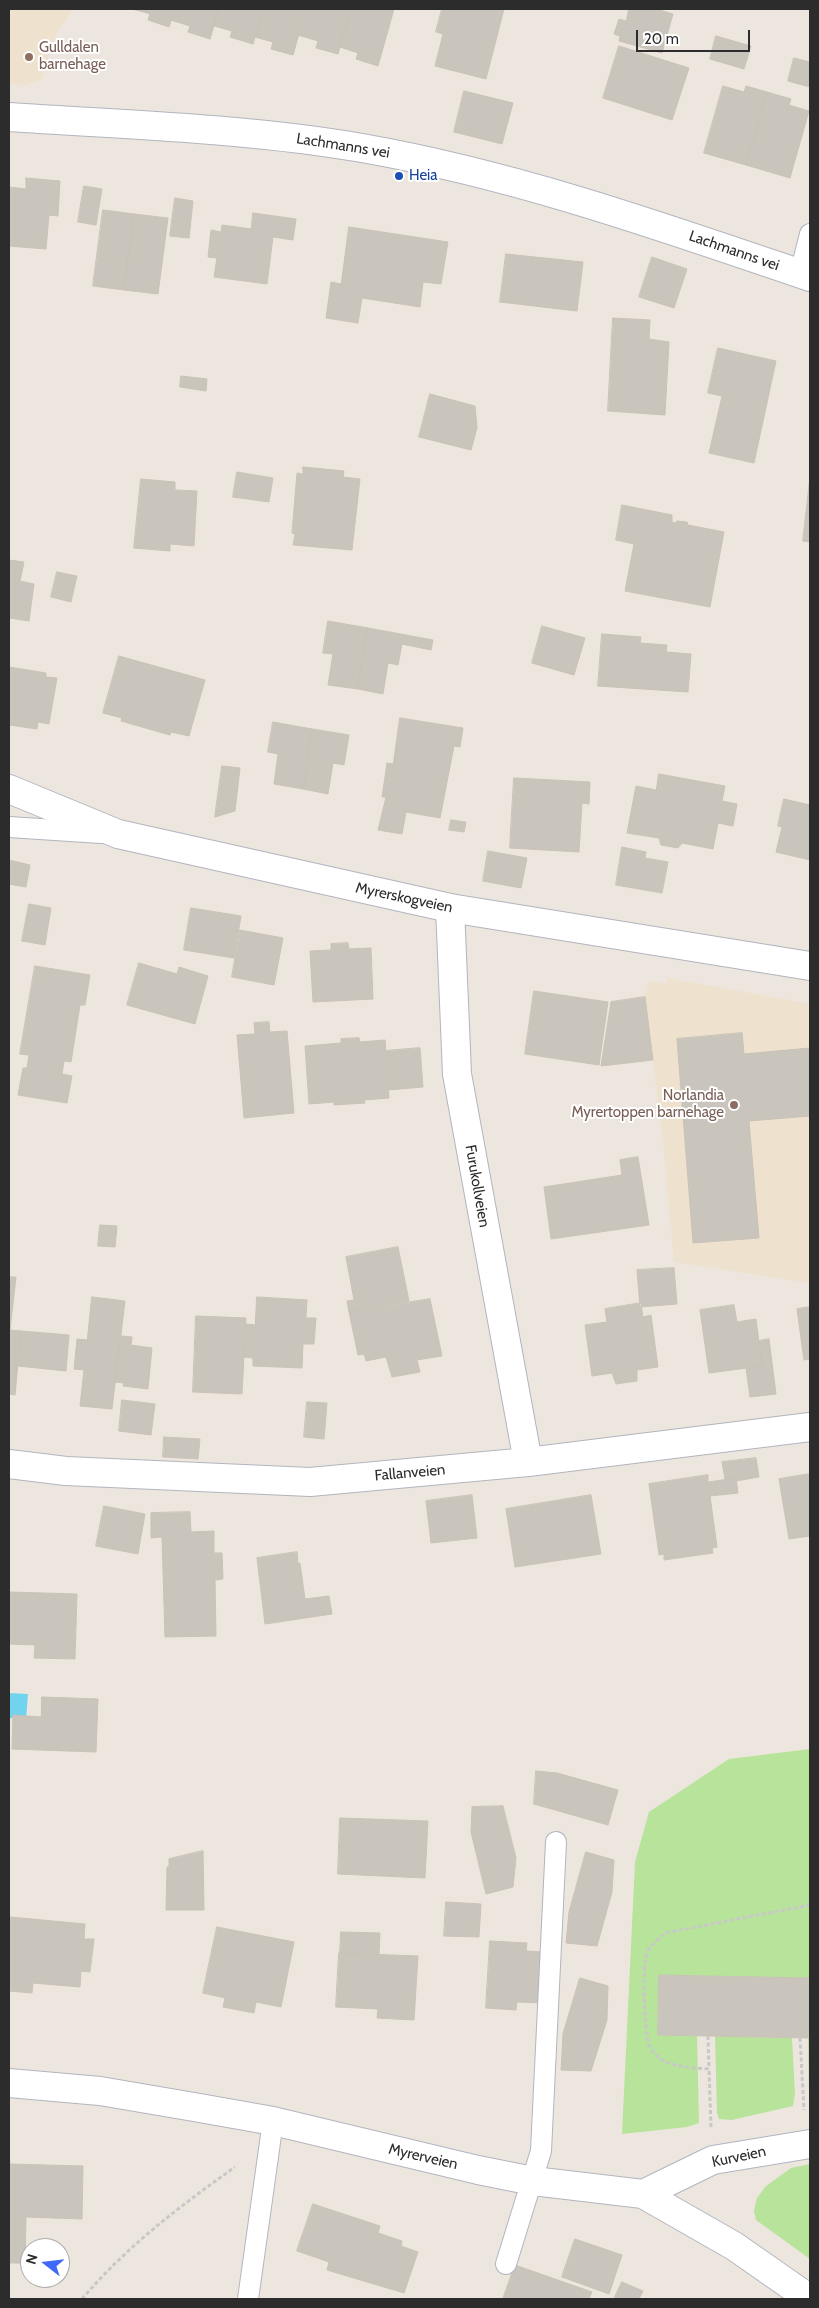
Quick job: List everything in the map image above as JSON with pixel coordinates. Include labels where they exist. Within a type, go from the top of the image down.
[{"type":"street","name":"Lachmanns vei","points":[[9,117],[260,135],[336,144],[420,159],[576,198],[805,276]]},
{"type":"street","name":"Myrerskogveien","points":[[9,789],[118,834],[450,908],[810,966]]},
{"type":"street","name":"Furukollveien","points":[[450,908],[457,1074],[528,1462]]},
{"type":"street","name":"Fallanveien","points":[[9,1464],[66,1471],[310,1482],[528,1462],[810,1427]]},
{"type":"street","name":"Myrerveien","points":[[9,2082],[100,2091],[272,2121],[478,2170],[533,2181],[643,2194],[734,2246],[810,2299]]},
{"type":"street","name":"Kurveien","points":[[643,2194],[714,2160],[810,2144]]},
{"type":"lane","points":[[805,276],[810,234]]},
{"type":"lane","points":[[9,827],[118,834]]},
{"type":"lane","points":[[506,2264],[541,2152],[556,1842]]},
{"type":"lane","points":[[248,2299],[272,2121]]},
{"type":"path","points":[[709,2069],[686,2067],[659,2058],[649,2046],[646,2024],[645,1973],[648,1953],[654,1942],[665,1934],[810,1905]]},
{"type":"path","points":[[708,2036],[714,2160]]},
{"type":"path","points":[[800,2038],[804,2110]]},
{"type":"path","points":[[82,2299],[104,2273],[168,2215],[237,2165]]},
{"type":"shaded area","name":"Gulldalen barnehage","points":[[9,9],[74,9],[56,34],[41,80],[25,85],[9,84]]},
{"type":"shaded area","name":"Norlandia Myrertoppen barnehage","points":[[668,978],[810,1004],[810,1283],[674,1262],[664,1151],[645,997],[648,981],[666,984]]},
{"type":"green space","points":[[810,1749],[810,1978],[659,1975],[658,2035],[697,2036],[699,2123],[687,2127],[622,2134],[635,1862],[649,1812],[729,1759]]},
{"type":"green space","points":[[715,2036],[792,2038],[795,2093],[793,2106],[732,2120],[719,2119],[717,2113]]},
{"type":"green space","points":[[808,2038],[810,2038],[810,2100],[809,2098]]},
{"type":"green space","points":[[810,2164],[810,2259],[756,2220],[754,2211],[757,2198],[766,2186],[791,2168]]},
{"type":"water","points":[[9,1693],[28,1694],[26,1719],[9,1718]]},
{"type":"building","points":[[132,9],[175,9],[169,27],[148,20],[150,14]]},
{"type":"building","points":[[175,9],[219,9],[210,39],[188,32],[190,26],[171,20]]},
{"type":"building","points":[[219,9],[263,9],[253,44],[230,37],[232,31],[214,26]]},
{"type":"building","points":[[263,9],[306,9],[293,55],[271,49],[273,42],[255,37]]},
{"type":"building","points":[[306,9],[351,9],[338,54],[316,48],[318,41],[298,35]]},
{"type":"building","points":[[351,9],[394,9],[378,66],[356,59],[358,53],[340,47]]},
{"type":"building","points":[[442,9],[449,11],[450,9],[504,9],[486,79],[435,66],[443,34],[436,32]]},
{"type":"building","points":[[629,9],[656,9],[673,14],[662,53],[619,41],[620,36],[614,34],[619,19],[626,21]]},
{"type":"building","points":[[716,36],[751,46],[744,69],[710,59]]},
{"type":"building","points":[[619,46],[689,68],[672,120],[603,98]]},
{"type":"building","points":[[794,58],[810,62],[810,87],[788,81]]},
{"type":"building","points":[[723,86],[744,92],[746,86],[767,92],[746,165],[704,153]]},
{"type":"building","points":[[464,91],[513,103],[502,144],[454,132]]},
{"type":"building","points":[[767,92],[791,99],[789,105],[809,111],[790,178],[746,165]]},
{"type":"building","points":[[26,178],[60,181],[58,216],[49,215],[46,249],[9,246],[9,187],[26,189]]},
{"type":"building","points":[[84,186],[102,189],[96,225],[78,222]]},
{"type":"building","points":[[175,198],[193,201],[189,238],[170,236]]},
{"type":"building","points":[[103,210],[134,214],[124,290],[93,286]]},
{"type":"building","points":[[253,213],[296,219],[293,240],[273,237],[267,284],[214,277],[217,258],[208,257],[211,230],[221,232],[222,225],[251,229]]},
{"type":"building","points":[[134,214],[168,218],[158,294],[124,290]]},
{"type":"building","points":[[349,227],[448,242],[441,284],[423,282],[420,307],[362,298],[358,323],[326,318],[331,282],[341,284]]},
{"type":"building","points":[[506,254],[583,262],[577,311],[500,302]]},
{"type":"building","points":[[652,257],[687,269],[674,308],[639,297]]},
{"type":"building","points":[[613,318],[650,320],[649,339],[669,342],[665,415],[608,411]]},
{"type":"building","points":[[718,348],[776,361],[754,463],[709,453],[722,396],[708,393]]},
{"type":"building","points":[[181,376],[207,379],[206,391],[180,387]]},
{"type":"building","points":[[430,394],[475,406],[477,428],[471,450],[419,437]]},
{"type":"building","points":[[303,467],[344,471],[343,477],[360,479],[352,550],[293,545],[295,534],[292,533],[297,473],[303,474]]},
{"type":"building","points":[[237,472],[273,478],[269,502],[233,497]]},
{"type":"building","points":[[810,477],[810,542],[803,541]]},
{"type":"building","points":[[141,479],[175,482],[175,490],[197,491],[194,546],[170,544],[170,551],[134,548]]},
{"type":"building","points":[[622,505],[672,515],[672,522],[675,523],[677,521],[687,522],[688,525],[724,532],[710,607],[625,591],[634,544],[616,540]]},
{"type":"building","points":[[9,560],[24,562],[20,581],[34,584],[29,621],[9,618]]},
{"type":"building","points":[[57,572],[77,576],[71,602],[51,597]]},
{"type":"building","points":[[328,621],[368,628],[358,689],[328,685],[333,654],[323,653]]},
{"type":"building","points":[[542,626],[585,638],[574,675],[532,663]]},
{"type":"building","points":[[368,628],[433,640],[431,650],[402,644],[398,665],[388,663],[383,694],[358,689]]},
{"type":"building","points":[[602,634],[641,637],[640,643],[667,645],[666,652],[691,654],[688,692],[598,686]]},
{"type":"building","points":[[119,656],[205,680],[189,736],[171,732],[170,735],[121,721],[122,718],[103,713]]},
{"type":"building","points":[[9,667],[46,673],[46,677],[57,678],[49,724],[38,722],[37,729],[9,725]]},
{"type":"building","points":[[400,718],[463,728],[460,747],[454,746],[440,818],[406,812],[402,834],[378,830],[386,797],[382,797],[387,763],[393,764]]},
{"type":"building","points":[[273,722],[312,729],[303,789],[274,784],[278,754],[268,752]]},
{"type":"building","points":[[312,729],[349,735],[344,765],[333,763],[328,794],[303,789]]},
{"type":"building","points":[[222,766],[240,768],[235,811],[215,817]]},
{"type":"building","points":[[659,774],[725,786],[722,801],[737,804],[733,826],[718,823],[713,849],[682,843],[678,848],[661,845],[659,838],[627,833],[636,786],[656,790]]},
{"type":"building","points":[[514,778],[590,782],[589,804],[582,803],[579,852],[510,848]]},
{"type":"building","points":[[784,799],[810,805],[810,860],[776,852],[782,827],[778,826]]},
{"type":"building","points":[[451,820],[466,822],[464,832],[449,830]]},
{"type":"building","points":[[622,847],[646,852],[645,858],[668,862],[662,893],[616,885]]},
{"type":"building","points":[[488,851],[527,858],[521,888],[483,881]]},
{"type":"building","points":[[9,860],[30,865],[26,887],[9,884]]},
{"type":"building","points":[[29,904],[51,908],[45,945],[22,941]]},
{"type":"building","points":[[191,908],[241,916],[234,958],[184,950]]},
{"type":"building","points":[[240,930],[283,938],[274,985],[232,977]]},
{"type":"building","points":[[348,943],[349,949],[371,948],[373,999],[313,1002],[310,951],[331,950],[331,944]]},
{"type":"building","points":[[139,963],[177,974],[179,967],[208,976],[195,1024],[127,1005]]},
{"type":"building","points":[[35,966],[90,975],[85,1005],[80,1005],[71,1062],[64,1061],[62,1074],[72,1076],[67,1103],[18,1095],[23,1068],[27,1068],[29,1055],[20,1054]]},
{"type":"building","points":[[534,991],[608,1002],[599,1065],[525,1054]]},
{"type":"building","points":[[645,997],[653,1060],[601,1066],[611,1002]]},
{"type":"building","points":[[269,1022],[270,1032],[287,1031],[294,1113],[244,1118],[237,1035],[255,1034],[254,1023]]},
{"type":"building","points":[[742,1033],[744,1054],[810,1048],[810,1116],[749,1121],[759,1238],[693,1243],[677,1039]]},
{"type":"building","points":[[359,1038],[360,1042],[385,1040],[389,1098],[364,1100],[365,1103],[334,1105],[334,1102],[309,1104],[305,1046],[341,1043],[341,1039]]},
{"type":"building","points":[[420,1048],[423,1087],[388,1090],[385,1051]]},
{"type":"building","points":[[638,1157],[649,1225],[551,1239],[544,1187],[622,1175],[620,1160]]},
{"type":"building","points":[[100,1225],[117,1226],[115,1247],[98,1246]]},
{"type":"building","points":[[398,1247],[409,1301],[349,1312],[347,1301],[354,1300],[346,1257]]},
{"type":"building","points":[[674,1268],[677,1304],[640,1307],[637,1270]]},
{"type":"building","points":[[9,1271],[10,1277],[16,1277],[10,1330],[21,1331],[15,1395],[9,1394]]},
{"type":"building","points":[[92,1297],[125,1301],[112,1409],[80,1406],[84,1370],[74,1369],[77,1339],[87,1340]]},
{"type":"building","points":[[257,1297],[307,1300],[306,1318],[316,1318],[314,1344],[303,1344],[302,1368],[253,1366],[253,1358],[244,1357],[246,1324],[255,1325]]},
{"type":"building","points":[[430,1299],[442,1356],[417,1360],[420,1372],[392,1377],[386,1357],[366,1361],[364,1354],[358,1355],[349,1312]]},
{"type":"building","points":[[641,1303],[643,1317],[651,1315],[658,1367],[637,1370],[637,1381],[616,1384],[612,1373],[592,1376],[585,1325],[607,1322],[605,1309]]},
{"type":"building","points":[[734,1305],[737,1322],[756,1319],[762,1366],[709,1373],[700,1310]]},
{"type":"building","points":[[810,1307],[810,1359],[804,1360],[797,1309]]},
{"type":"building","points":[[196,1316],[246,1318],[242,1394],[193,1392]]},
{"type":"building","points":[[21,1331],[69,1335],[66,1371],[18,1366]]},
{"type":"building","points":[[121,1336],[132,1337],[131,1345],[152,1348],[148,1389],[123,1386],[124,1383],[115,1382]]},
{"type":"building","points":[[769,1339],[776,1394],[750,1397],[746,1368],[762,1366],[759,1341]]},
{"type":"building","points":[[122,1400],[155,1404],[151,1435],[119,1431]]},
{"type":"building","points":[[307,1402],[327,1403],[324,1439],[304,1437]]},
{"type":"building","points":[[164,1437],[200,1439],[198,1459],[163,1457]]},
{"type":"building","points":[[756,1458],[759,1477],[736,1481],[736,1478],[725,1479],[722,1462]]},
{"type":"building","points":[[810,1474],[810,1536],[789,1539],[779,1479]]},
{"type":"building","points":[[708,1475],[708,1482],[736,1478],[738,1493],[710,1496],[717,1547],[712,1548],[713,1553],[664,1560],[664,1554],[659,1555],[649,1484]]},
{"type":"building","points":[[472,1495],[477,1538],[431,1543],[426,1501]]},
{"type":"building","points":[[591,1495],[601,1554],[515,1567],[506,1509]]},
{"type":"building","points":[[104,1506],[145,1514],[138,1554],[96,1546]]},
{"type":"building","points":[[190,1512],[191,1532],[214,1531],[214,1553],[222,1553],[223,1579],[215,1580],[216,1636],[165,1637],[162,1537],[151,1538],[151,1513]]},
{"type":"building","points":[[297,1552],[305,1599],[329,1596],[332,1614],[265,1624],[257,1558]]},
{"type":"building","points":[[9,1592],[77,1594],[75,1659],[34,1658],[35,1645],[9,1644]]},
{"type":"building","points":[[42,1697],[98,1699],[96,1752],[12,1749],[13,1715],[41,1717]]},
{"type":"building","points":[[536,1771],[557,1773],[618,1790],[608,1825],[534,1804]]},
{"type":"building","points":[[503,1806],[516,1858],[513,1887],[486,1894],[471,1832],[472,1807]]},
{"type":"building","points":[[340,1818],[428,1821],[425,1878],[338,1874]]},
{"type":"building","points":[[203,1851],[204,1910],[166,1910],[167,1867],[169,1867],[169,1859]]},
{"type":"building","points":[[586,1852],[614,1860],[612,1892],[597,1946],[566,1943],[569,1912]]},
{"type":"building","points":[[446,1902],[481,1904],[479,1937],[444,1936]]},
{"type":"building","points":[[10,1917],[85,1924],[84,1939],[94,1939],[90,1972],[81,1971],[80,1987],[33,1983],[32,1993],[9,1991]]},
{"type":"building","points":[[217,1927],[294,1942],[281,2007],[256,2002],[254,2013],[223,2007],[225,1998],[203,1993]]},
{"type":"building","points":[[341,1932],[380,1933],[379,1954],[340,1953]]},
{"type":"building","points":[[490,1941],[527,1943],[526,1951],[545,1952],[542,2003],[517,2002],[516,2010],[486,2008]]},
{"type":"building","points":[[339,1953],[418,1956],[414,2020],[377,2018],[378,2009],[336,2007]]},
{"type":"building","points":[[659,1975],[810,1978],[810,2038],[658,2035]]},
{"type":"building","points":[[580,1978],[608,1986],[607,2020],[591,2071],[561,2070],[563,2034]]},
{"type":"building","points":[[9,2156],[10,2164],[83,2166],[82,2219],[26,2217],[26,2238],[20,2238],[20,2263],[9,2263]]},
{"type":"building","points":[[313,2204],[380,2226],[378,2233],[402,2241],[401,2246],[418,2252],[404,2293],[327,2270],[329,2262],[297,2251]]},
{"type":"building","points":[[575,2239],[622,2255],[609,2294],[562,2277]]},
{"type":"building","points":[[515,2265],[592,2292],[589,2299],[503,2299]]},
{"type":"building","points":[[622,2282],[643,2291],[639,2299],[614,2299]]},
{"type":"place","name":"Gulldalen barnehage","points":[[29,57]]},
{"type":"place","name":"Heia","points":[[399,176]]},
{"type":"place","name":"Norlandia Myrertoppen barnehage","points":[[734,1105]]}]
